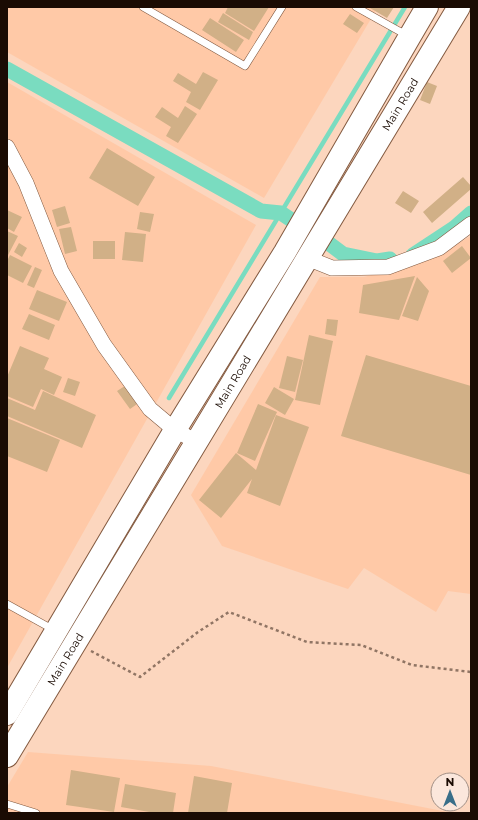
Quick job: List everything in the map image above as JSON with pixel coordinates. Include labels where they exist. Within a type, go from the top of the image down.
[{"type":"main road","name":"Main Road","points":[[7,714],[175,430],[286,252],[404,33],[427,7]]},
{"type":"main road","name":"Main Road","points":[[7,756],[459,7]]},
{"type":"street","points":[[7,147],[26,183],[61,271],[104,345],[150,409],[175,430],[197,442]]},
{"type":"street","points":[[307,258],[332,268],[388,267],[439,248],[471,224]]},
{"type":"lane","points":[[143,7],[245,66],[282,7]]},
{"type":"lane","points":[[356,7],[404,33]]},
{"type":"lane","points":[[7,604],[56,631]]},
{"type":"lane","points":[[7,804],[36,813]]},
{"type":"path","points":[[75,642],[140,677],[198,632],[229,612],[307,642],[360,645],[412,665],[471,672]]},
{"type":"shaded area","points":[[7,7],[378,7],[264,198],[7,52]]},
{"type":"shaded area","points":[[7,82],[256,225],[7,668]]},
{"type":"shaded area","points":[[471,236],[471,594],[448,591],[436,612],[364,568],[348,589],[222,546],[191,495],[320,277],[364,277],[428,260]]},
{"type":"shaded area","points":[[28,752],[211,766],[430,809],[430,812],[453,813],[7,813],[7,787]]},
{"type":"building","points":[[228,7],[269,7],[254,31],[225,13]]},
{"type":"building","points":[[394,7],[387,18],[370,8]]},
{"type":"building","points":[[223,13],[253,32],[249,40],[218,22]]},
{"type":"building","points":[[350,14],[364,23],[357,33],[343,24]]},
{"type":"building","points":[[210,18],[244,40],[236,52],[202,30]]},
{"type":"building","points":[[203,72],[218,80],[200,110],[186,102],[191,92],[173,81],[178,73],[196,84]]},
{"type":"building","points":[[427,82],[437,86],[430,104],[420,100]]},
{"type":"building","points":[[185,106],[197,114],[178,143],[166,136],[171,127],[155,117],[162,107],[178,118]]},
{"type":"building","points":[[107,148],[155,177],[138,206],[89,178]]},
{"type":"building","points":[[463,177],[471,186],[471,189],[432,223],[423,212]]},
{"type":"building","points":[[403,191],[419,201],[411,213],[395,203]]},
{"type":"building","points":[[65,206],[70,223],[57,227],[52,210]]},
{"type":"building","points":[[7,210],[22,217],[14,232],[7,228]]},
{"type":"building","points":[[140,212],[154,214],[150,232],[137,229]]},
{"type":"building","points":[[71,227],[77,251],[65,254],[59,229]]},
{"type":"building","points":[[7,231],[18,236],[7,257]]},
{"type":"building","points":[[125,232],[146,234],[143,262],[122,260]]},
{"type":"building","points":[[93,241],[115,241],[115,259],[93,259]]},
{"type":"building","points":[[19,243],[27,248],[22,257],[14,252]]},
{"type":"building","points":[[462,246],[471,258],[452,273],[443,261]]},
{"type":"building","points":[[10,255],[32,266],[23,283],[7,275],[7,261]]},
{"type":"building","points":[[35,267],[42,270],[34,288],[27,285]]},
{"type":"building","points":[[415,276],[399,320],[359,313],[363,285]]},
{"type":"building","points":[[417,277],[429,291],[418,321],[402,316]]},
{"type":"building","points":[[37,290],[67,302],[59,321],[29,309]]},
{"type":"building","points":[[29,314],[55,325],[49,340],[22,329]]},
{"type":"building","points":[[327,319],[338,320],[336,336],[325,334]]},
{"type":"building","points":[[309,335],[333,341],[320,405],[295,400]]},
{"type":"building","points":[[20,346],[49,358],[44,369],[62,377],[54,395],[41,389],[33,407],[7,396],[7,377]]},
{"type":"building","points":[[366,355],[471,386],[471,475],[341,436]]},
{"type":"building","points":[[287,356],[303,360],[295,392],[279,388]]},
{"type":"building","points":[[68,378],[80,382],[75,396],[63,392]]},
{"type":"building","points":[[128,384],[140,402],[130,409],[117,391]]},
{"type":"building","points":[[274,387],[294,399],[285,415],[265,403]]},
{"type":"building","points":[[43,391],[96,415],[82,448],[7,416],[7,398],[35,410]]},
{"type":"building","points":[[258,404],[277,412],[255,461],[237,453]]},
{"type":"building","points":[[276,415],[309,427],[280,506],[247,493],[252,479],[221,518],[199,500],[236,453],[256,470]]},
{"type":"building","points":[[7,418],[60,440],[47,472],[7,456]]},
{"type":"building","points":[[71,770],[120,778],[114,812],[66,805]]},
{"type":"building","points":[[194,776],[232,783],[227,813],[188,813]]},
{"type":"building","points":[[125,784],[176,793],[173,813],[155,813],[121,807]]},
{"type":"waterway","points":[[169,398],[405,7]]},
{"type":"waterway","points":[[7,69],[261,211],[281,213],[296,223]]},
{"type":"waterway","points":[[413,255],[454,228],[471,213]]},
{"type":"waterway","points":[[327,242],[343,254],[377,261],[390,259]]}]
